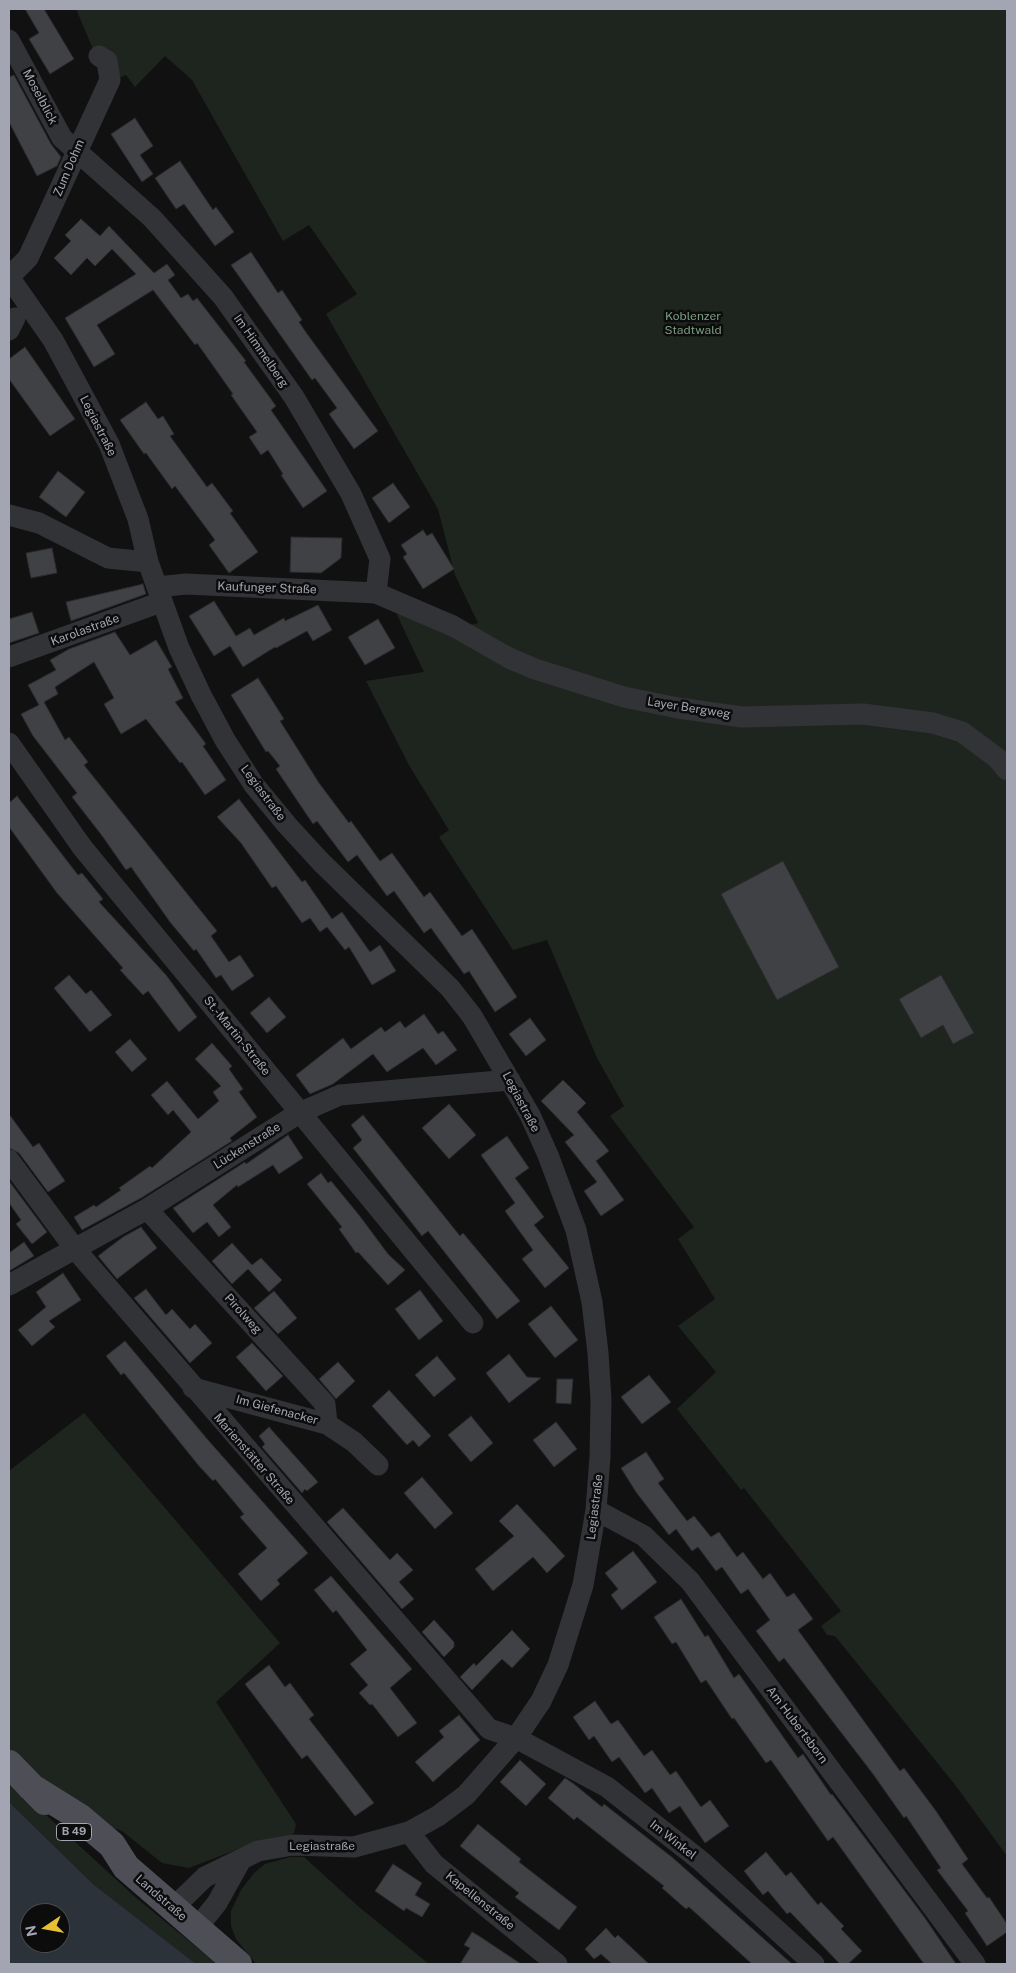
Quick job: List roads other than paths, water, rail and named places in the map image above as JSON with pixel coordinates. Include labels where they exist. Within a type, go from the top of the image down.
[{"type":"main road","name":"Landstraße","points":[[9,1764],[32,1787],[79,1817],[112,1845],[126,1867],[197,1928]]},
{"type":"main road","name":"B 49","points":[[197,1928],[238,1964]]},
{"type":"street","name":"Moselblick","points":[[9,40],[62,138],[76,150]]},
{"type":"street","name":"Zum Dohm","points":[[9,277],[28,258],[76,150],[110,80],[107,61],[99,56]]},
{"type":"street","name":"Im Himmelberg","points":[[76,150],[152,218],[223,297],[294,397],[351,494],[380,559],[376,593]]},
{"type":"street","name":"Legiastraße","points":[[9,277],[53,340],[109,444],[138,518],[148,562],[159,595],[201,695],[254,785],[321,862],[450,988],[472,1016],[530,1115],[576,1230],[592,1302],[601,1400],[596,1510],[583,1585],[571,1629],[540,1701],[516,1738],[466,1795],[438,1816],[410,1832],[354,1847],[293,1845],[270,1847],[205,1876],[173,1908]]},
{"type":"street","points":[[9,515],[39,523],[108,558],[148,562]]},
{"type":"street","name":"Kaufunger Straße","points":[[159,595],[186,584],[376,593]]},
{"type":"street","name":"Layer Bergweg","points":[[376,593],[453,626],[509,658],[534,669],[624,697],[678,708],[742,717],[863,714],[933,723],[962,732],[991,753],[1007,770]]},
{"type":"street","name":"Karolastraße","points":[[9,657],[159,595]]},
{"type":"street","name":"St.-Martin-Straße","points":[[9,743],[82,847],[473,1323]]},
{"type":"street","name":"Lückenstraße","points":[[9,1285],[147,1209],[299,1113],[340,1095],[510,1080]]},
{"type":"street","name":"Marienstätter Straße","points":[[9,1160],[75,1249],[489,1729],[516,1738]]},
{"type":"street","name":"Pirolweg","points":[[147,1209],[325,1404],[327,1424]]},
{"type":"street","name":"Im Giefenacker","points":[[193,1388],[327,1424],[354,1442],[378,1464]]},
{"type":"street","name":"Am Hubertsborn","points":[[596,1510],[644,1536],[690,1581],[975,1964]]},
{"type":"street","name":"Im Winkel","points":[[516,1738],[607,1787],[701,1862],[814,1964]]},
{"type":"street","name":"Kapellenstraße","points":[[410,1832],[434,1864],[557,1964]]},
{"type":"street","points":[[197,1928],[217,1903],[241,1860]]},
{"type":"park label","name":"Koblenzer Stadtwald","points":[[693,323]]}]
